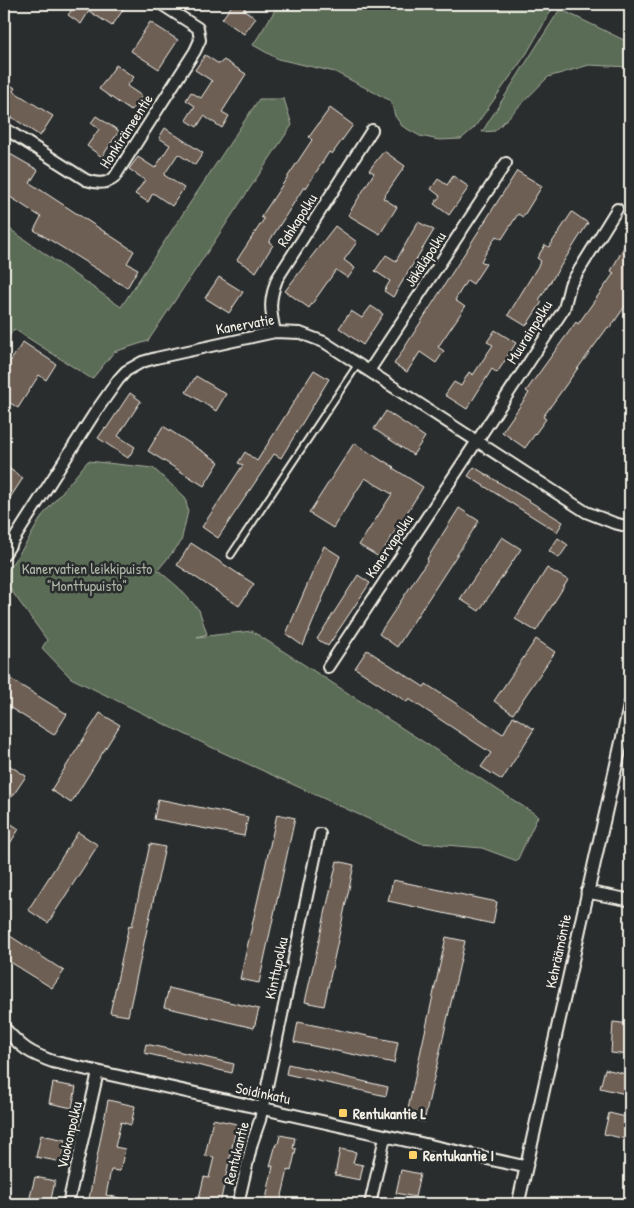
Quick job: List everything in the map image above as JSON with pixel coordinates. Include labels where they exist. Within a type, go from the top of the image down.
[{"type":"street","name":"Honkirämeentie","points":[[4,128],[86,180],[96,183],[110,182],[190,59],[200,40],[198,28],[161,4]]},
{"type":"street","name":"Rahkapolku","points":[[275,332],[271,296],[277,279],[372,130]]},
{"type":"street","name":"Jäkäläpolku","points":[[369,371],[506,163]]},
{"type":"street","name":"Muurainpolku","points":[[476,442],[564,308],[570,285],[617,209]]},
{"type":"street","name":"Kanervatie","points":[[4,555],[94,414],[126,370],[156,358],[275,332],[300,333],[324,342],[586,512],[630,527]]},
{"type":"street","name":"Kanervapolku","points":[[328,666],[476,442]]},
{"type":"street","name":"Kehräämöntie","points":[[518,1204],[630,704]]},
{"type":"street","name":"Kinttupolku","points":[[261,1108],[320,834]]},
{"type":"street","points":[[587,892],[630,900]]},
{"type":"street","name":"Soidinkatu","points":[[4,1028],[19,1046],[32,1054],[54,1062],[526,1167]]},
{"type":"street","name":"Vuokonpolku","points":[[68,1204],[98,1072]]},
{"type":"street","name":"Rentukantie","points":[[238,1204],[252,1143],[260,1120],[261,1108]]},
{"type":"street","points":[[370,1204],[385,1137]]},
{"type":"lane","points":[[231,555],[358,364]]},
{"type":"green space","points":[[279,4],[555,4],[527,53],[474,128],[461,139],[439,140],[420,136],[402,126],[395,116],[391,101],[335,72],[278,59],[253,45]]},
{"type":"green space","points":[[560,9],[630,43],[630,67],[589,65],[548,77],[495,131],[482,132]]},
{"type":"green space","points":[[259,99],[284,99],[292,125],[148,341],[114,352],[92,379],[14,329],[4,344],[4,225],[121,307]]},
{"type":"green space","name":"Kanervatien leikkipuisto \"Monttupuisto\"","points":[[88,461],[153,468],[185,497],[188,511],[181,542],[158,570],[178,587],[199,610],[207,634],[197,637],[252,631],[538,816],[517,861],[482,848],[421,843],[213,748],[71,678],[42,648],[47,640],[8,586],[9,568],[42,516]]},
{"type":"building","points":[[76,4],[127,4],[112,26],[89,11],[81,24],[68,15]]},
{"type":"building","points":[[233,4],[248,4],[244,10],[256,18],[244,34],[222,19]]},
{"type":"building","points":[[150,22],[178,40],[159,69],[131,51]]},
{"type":"building","points":[[205,55],[219,64],[224,60],[246,74],[222,112],[229,116],[222,128],[204,116],[197,127],[186,120],[195,106],[186,100],[191,92],[201,98],[212,81],[195,70]]},
{"type":"building","points":[[116,65],[134,77],[127,86],[142,96],[131,111],[99,89]]},
{"type":"building","points":[[4,81],[15,88],[13,91],[53,116],[40,136],[4,112]]},
{"type":"building","points":[[330,108],[353,125],[332,154],[329,152],[306,188],[304,187],[269,242],[273,245],[256,272],[237,260],[264,219],[261,217],[312,140],[309,137]]},
{"type":"building","points":[[96,116],[119,131],[102,157],[87,146],[99,129],[91,123]]},
{"type":"building","points":[[165,128],[203,153],[195,165],[178,154],[164,175],[184,188],[172,206],[153,193],[148,202],[135,194],[145,180],[129,169],[138,157],[155,168],[170,145],[159,138]]},
{"type":"building","points":[[384,151],[405,166],[383,198],[397,207],[380,234],[348,215],[374,173],[369,170]]},
{"type":"building","points":[[10,154],[38,170],[30,183],[134,251],[127,263],[138,269],[127,288],[34,230],[41,217],[4,193],[4,165]]},
{"type":"building","points":[[517,171],[542,186],[523,217],[518,214],[502,239],[496,236],[481,261],[486,264],[473,284],[467,280],[455,300],[465,307],[438,347],[444,351],[436,363],[420,352],[407,372],[394,364]]},
{"type":"building","points":[[453,176],[469,187],[449,215],[434,204],[440,196],[431,189],[438,179],[447,185]]},
{"type":"building","points":[[572,212],[588,223],[539,300],[542,302],[526,326],[508,315],[541,261],[537,258],[545,245],[549,247]]},
{"type":"building","points":[[418,222],[434,230],[393,297],[384,291],[390,281],[375,271],[386,255],[396,261]]},
{"type":"building","points":[[335,226],[357,242],[344,260],[355,268],[348,278],[336,270],[309,308],[285,291]]},
{"type":"building","points":[[630,236],[630,299],[543,417],[546,419],[525,448],[502,432],[529,393],[526,391],[576,322],[578,324],[614,273],[611,271]]},
{"type":"building","points":[[219,277],[243,292],[229,313],[205,298]]},
{"type":"building","points":[[371,306],[383,314],[363,345],[339,328],[351,311],[362,318]]},
{"type":"building","points":[[495,330],[516,343],[497,373],[492,369],[467,409],[445,395],[454,382],[461,386],[469,372],[473,375],[493,345],[487,342]]},
{"type":"building","points":[[23,342],[56,364],[46,380],[39,375],[18,408],[4,399],[4,371]]},
{"type":"building","points":[[314,370],[329,379],[281,458],[274,454],[218,538],[202,527],[243,465],[238,463],[245,452],[257,461]]},
{"type":"building","points":[[196,376],[226,394],[216,411],[186,392]]},
{"type":"building","points":[[130,393],[141,401],[118,436],[135,447],[128,458],[98,438]]},
{"type":"building","points":[[386,411],[425,437],[413,455],[374,429]]},
{"type":"building","points":[[163,426],[219,462],[204,486],[148,451]]},
{"type":"building","points":[[354,443],[423,487],[379,557],[359,545],[392,494],[365,478],[333,528],[309,513]]},
{"type":"building","points":[[4,465],[23,478],[4,507]]},
{"type":"building","points":[[474,467],[563,522],[557,532],[468,476]]},
{"type":"building","points":[[459,508],[479,521],[397,647],[379,634],[428,560]]},
{"type":"building","points":[[502,537],[521,549],[479,611],[460,599]]},
{"type":"building","points":[[558,538],[568,545],[559,558],[549,551]]},
{"type":"building","points":[[191,543],[254,584],[239,606],[177,565]]},
{"type":"building","points":[[324,546],[340,556],[303,646],[286,634]]},
{"type":"building","points":[[547,568],[568,580],[536,631],[515,619]]},
{"type":"building","points":[[358,575],[370,583],[328,646],[317,639]]},
{"type":"building","points":[[536,639],[555,652],[513,714],[494,701]]},
{"type":"building","points":[[367,650],[424,687],[426,684],[503,734],[513,716],[534,729],[502,780],[481,767],[491,753],[409,699],[407,702],[355,668]]},
{"type":"building","points":[[4,675],[67,714],[54,735],[4,704]]},
{"type":"building","points":[[100,713],[120,725],[71,803],[51,790]]},
{"type":"building","points":[[4,762],[26,776],[12,797],[4,792]]},
{"type":"building","points":[[158,799],[248,817],[244,836],[154,819]]},
{"type":"building","points":[[277,814],[295,818],[259,983],[240,979]]},
{"type":"building","points":[[4,819],[19,829],[4,853]]},
{"type":"building","points":[[78,832],[98,845],[48,923],[28,910]]},
{"type":"building","points":[[150,844],[165,847],[128,1016],[110,1013],[129,925],[132,926]]},
{"type":"building","points":[[337,861],[354,865],[324,1006],[305,1002]]},
{"type":"building","points":[[393,880],[497,902],[493,924],[388,901]]},
{"type":"building","points":[[4,932],[64,971],[52,988],[4,958]]},
{"type":"building","points":[[446,937],[465,941],[424,1122],[406,1118]]},
{"type":"building","points":[[169,988],[259,1009],[254,1028],[164,1007]]},
{"type":"building","points":[[298,1022],[398,1042],[394,1063],[294,1042]]},
{"type":"building","points":[[613,1022],[630,1024],[630,1055],[611,1053]]},
{"type":"building","points":[[146,1044],[234,1064],[232,1073],[144,1053]]},
{"type":"building","points":[[288,1064],[388,1087],[386,1096],[286,1074]]},
{"type":"building","points":[[605,1069],[630,1075],[630,1095],[600,1088]]},
{"type":"building","points":[[53,1083],[76,1087],[72,1108],[49,1103]]},
{"type":"building","points":[[108,1100],[135,1106],[131,1125],[121,1122],[115,1147],[125,1149],[120,1171],[111,1170],[106,1195],[128,1200],[128,1204],[88,1204]]},
{"type":"building","points":[[609,1113],[630,1118],[630,1140],[604,1134]]},
{"type":"building","points":[[213,1119],[237,1124],[220,1204],[198,1202],[204,1177],[209,1178],[214,1157],[205,1156]]},
{"type":"building","points":[[41,1135],[66,1140],[62,1162],[36,1157]]},
{"type":"building","points":[[280,1135],[295,1138],[293,1148],[296,1149],[291,1171],[288,1170],[280,1204],[265,1204],[273,1166],[270,1166]]},
{"type":"building","points":[[340,1149],[356,1152],[353,1163],[363,1165],[360,1180],[335,1175]]},
{"type":"building","points":[[401,1170],[420,1174],[415,1197],[396,1193]]},
{"type":"building","points":[[35,1177],[55,1181],[50,1204],[29,1201]]},
{"type":"place","name":"Rentukantie L","points":[[343,1113]]},
{"type":"place","name":"Rentukantie I","points":[[413,1155]]}]
